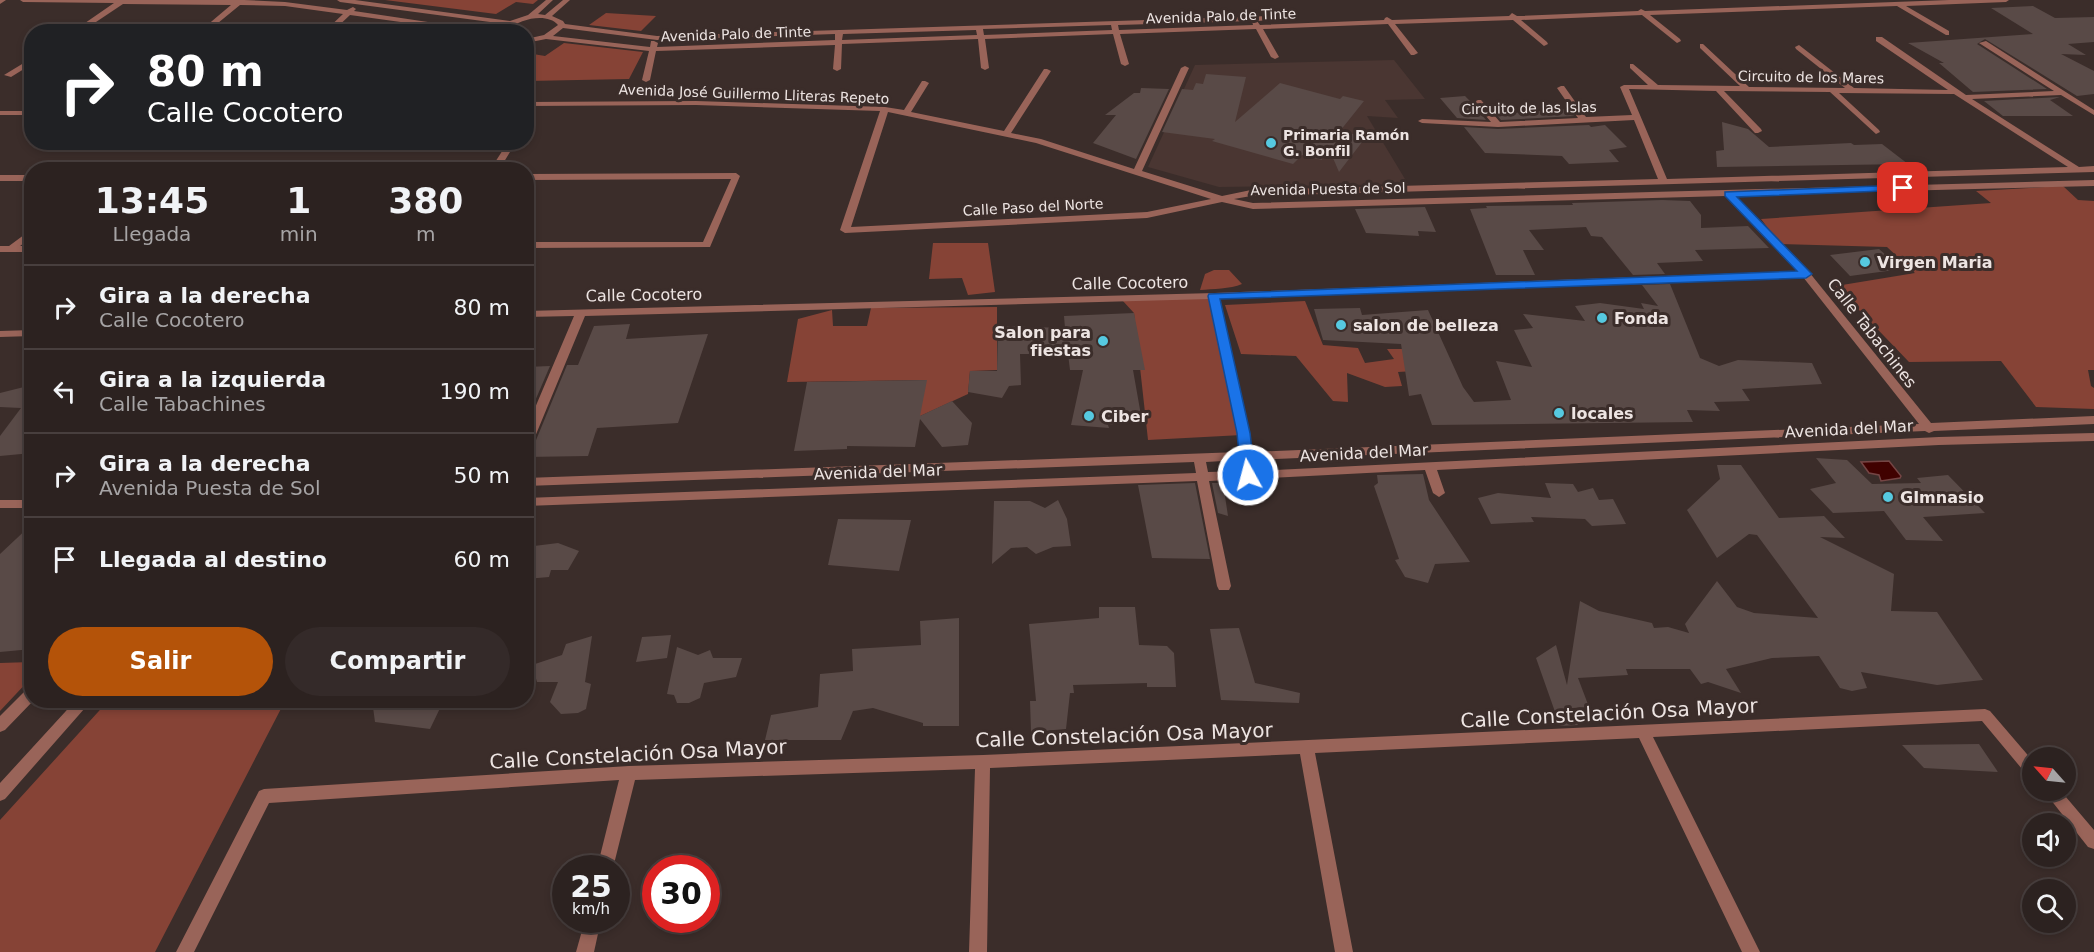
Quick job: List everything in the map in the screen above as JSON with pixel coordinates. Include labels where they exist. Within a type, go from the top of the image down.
[{"type":"street","points":[[23,0],[241,1],[350,11],[429,24]]},
{"type":"street","points":[[340,0],[510,23],[529,18],[547,17],[556,19],[562,26],[546,37],[534,39]]},
{"type":"street","points":[[529,18],[550,0]]},
{"type":"street","points":[[547,17],[567,0]]},
{"type":"street","name":"Avenida Palo de Tinte","points":[[562,26],[657,38],[1817,0]]},
{"type":"street","name":"Avenida Palo de Tinte","points":[[546,37],[652,49],[1895,2],[2006,0]]},
{"type":"street","points":[[87,24],[122,1]]},
{"type":"street","points":[[212,24],[241,1]]},
{"type":"street","points":[[336,24],[360,2]]},
{"type":"street","points":[[1764,2],[1774,8]]},
{"type":"street","points":[[1895,2],[1946,33]]},
{"type":"street","points":[[1635,6],[1677,41]]},
{"type":"street","points":[[1507,10],[1544,44]]},
{"type":"street","points":[[1383,15],[1414,53]]},
{"type":"street","points":[[465,24],[473,18]]},
{"type":"street","points":[[1254,19],[1275,57]]},
{"type":"street","points":[[1114,23],[1125,64]]},
{"type":"street","points":[[980,28],[985,68]]},
{"type":"street","points":[[837,69],[838,33]]},
{"type":"street","points":[[645,80],[657,38]]},
{"type":"street","points":[[1879,39],[1956,92]]},
{"type":"street","points":[[1983,43],[2093,112]]},
{"type":"street","points":[[1703,46],[1748,90]]},
{"type":"street","points":[[1799,47],[1852,91]]},
{"type":"street","points":[[8,75],[24,65]]},
{"type":"street","points":[[1634,66],[1656,88]]},
{"type":"street","points":[[1137,172],[1185,68]]},
{"type":"street","points":[[1006,135],[1047,71]]},
{"type":"street","points":[[906,114],[925,83]]},
{"type":"street","name":"Circuito de los Mares","points":[[1664,182],[1624,87],[1956,92],[2078,170]]},
{"type":"street","points":[[1561,88],[1584,121]]},
{"type":"street","points":[[1719,90],[1758,131]]},
{"type":"street","points":[[1833,91],[1876,132]]},
{"type":"street","points":[[1966,97],[2062,93]]},
{"type":"street","points":[[1478,102],[1498,125]]},
{"type":"street","name":"Avenida José Guillermo Lliteras Repeto","points":[[534,104],[696,103],[885,109],[1038,141],[1221,199]]},
{"type":"street","name":"Calle Paso del Norte","points":[[885,109],[845,230],[1147,215],[1221,199]]},
{"type":"street","points":[[0,113],[24,113]]},
{"type":"street","name":"Circuito de las Islas","points":[[1422,122],[1498,125],[1636,117]]},
{"type":"street","name":"Avenida Puesta de Sol","points":[[1221,199],[1251,193],[2094,170]]},
{"type":"street","points":[[534,177],[736,176],[707,245],[534,245]]},
{"type":"street","points":[[0,178],[24,178]]},
{"type":"street","points":[[1623,182],[1633,196]]},
{"type":"street","name":"Avenida Puesta de Sol","points":[[1221,199],[1253,206],[2094,183]]},
{"type":"street","points":[[1498,186],[1508,199]]},
{"type":"street","points":[[1353,190],[1359,203]]},
{"type":"street","name":"Calle Tabachines","points":[[1729,194],[1806,274],[1939,441]]},
{"type":"street","points":[[5,249],[24,237]]},
{"type":"street","points":[[5,249],[24,249]]},
{"type":"street","name":"Calle Cocotero","points":[[534,314],[1214,296],[1806,274]]},
{"type":"street","points":[[1214,296],[1243,433],[1248,475]]},
{"type":"street","points":[[534,425],[581,312]]},
{"type":"street","points":[[0,334],[24,333]]},
{"type":"street","name":"Avenida del Mar","points":[[534,482],[1245,457],[2094,420]]},
{"type":"street","name":"Avenida del Mar","points":[[534,502],[1203,477],[1939,441],[2094,437]]},
{"type":"street","points":[[1199,458],[1224,586]]},
{"type":"street","points":[[1430,466],[1439,493]]},
{"type":"street","points":[[0,504],[24,504]]},
{"type":"street","points":[[0,726],[24,701]]},
{"type":"street","points":[[0,794],[78,708]]},
{"type":"street","name":"Calle Constelación Osa Mayor","points":[[185,952],[264,796],[629,773],[982,762],[1644,733],[1985,715],[2022,758]]},
{"type":"street","points":[[1644,733],[1751,952]]},
{"type":"street","points":[[1307,748],[1344,952]]},
{"type":"street","points":[[978,952],[982,762]]},
{"type":"street","points":[[608,855],[629,773]]},
{"type":"street","points":[[2059,801],[2094,842]]},
{"type":"street","points":[[585,952],[590,933]]},
{"type":"shaded area","points":[[385,0],[538,0],[533,4],[516,2],[496,14]]},
{"type":"shaded area","points":[[606,13],[656,16],[641,31],[589,25]]},
{"type":"shaded area","points":[[564,43],[643,52],[629,79],[534,81],[534,54],[545,56]]},
{"type":"shaded area","name":"Primaria Ramón G. Bonfil","points":[[1394,60],[1425,99],[1385,100],[1398,118],[1367,116],[1408,184],[1219,187],[1148,167],[1195,65]]},
{"type":"shaded area","points":[[2063,186],[2078,200],[2094,201],[2094,370],[2088,370],[2091,386],[2094,388],[2094,409],[2036,407],[2001,361],[1909,362],[1836,286],[1915,273],[1887,247],[1780,244],[1761,219],[1991,203],[1976,191]]},
{"type":"shaded area","points":[[933,243],[988,243],[995,292],[968,295],[962,278],[929,279]]},
{"type":"shaded area","points":[[1214,270],[1229,270],[1242,284],[1227,288],[1200,290],[1205,274]]},
{"type":"shaded area","points":[[1213,297],[1242,435],[1148,440],[1134,313],[1122,300]]},
{"type":"shaded area","points":[[1305,301],[1323,345],[1358,348],[1365,363],[1394,359],[1387,349],[1422,349],[1415,371],[1398,372],[1402,386],[1385,387],[1347,373],[1348,402],[1333,401],[1296,356],[1241,354],[1225,305]]},
{"type":"shaded area","points":[[997,307],[997,370],[970,371],[968,394],[918,417],[926,380],[787,382],[798,319],[832,310],[833,326],[867,326],[871,308]]},
{"type":"shaded area","points":[[1889,461],[1901,476],[1900,478],[1881,481],[1879,475],[1869,473],[1861,462]]},
{"type":"shaded area","points":[[24,662],[24,685],[0,711],[0,663]]},
{"type":"shaded area","points":[[102,708],[281,708],[155,952],[0,952],[0,820]]},
{"type":"building","points":[[2033,6],[2055,18],[2094,17],[2094,42],[2068,44],[2086,55],[2061,54],[2094,71],[2094,94],[2077,96],[1985,39],[1977,44],[2047,89],[1973,92],[1939,63],[1944,63],[1908,43],[2033,34],[1991,8]]},
{"type":"building","points":[[1206,74],[1246,77],[1235,122],[1280,83],[1340,99],[1343,96],[1364,101],[1340,131],[1366,137],[1339,172],[1327,144],[1322,160],[1302,155],[1293,164],[1212,141],[1215,139],[1162,132],[1182,89],[1193,90],[1196,83],[1203,84]]},
{"type":"building","points":[[1141,88],[1169,89],[1136,159],[1093,143],[1116,115],[1105,115],[1134,93],[1140,93]]},
{"type":"building","points":[[1465,96],[1486,120],[1457,118],[1440,98]]},
{"type":"building","points":[[2060,97],[2050,100],[2073,116],[2003,116],[1984,101]]},
{"type":"building","points":[[1569,109],[1574,116],[1501,120],[1496,114]]},
{"type":"building","points":[[1722,122],[1748,129],[1769,147],[1851,143],[1854,145],[1882,144],[1908,164],[1717,167],[1716,151],[1724,150]]},
{"type":"building","points":[[1589,125],[1591,127],[1605,125],[1627,147],[1609,150],[1619,162],[1569,164],[1562,156],[1485,153],[1464,127],[1498,129]]},
{"type":"building","points":[[1690,201],[1701,215],[1701,228],[1748,226],[1769,248],[1695,250],[1703,261],[1657,263],[1665,274],[1633,275],[1602,237],[1591,236],[1586,227],[1529,230],[1544,250],[1523,250],[1535,275],[1496,275],[1470,209],[1487,208],[1486,206],[1573,205],[1572,203]]},
{"type":"building","points":[[1425,207],[1436,232],[1418,231],[1419,236],[1366,233],[1355,209]]},
{"type":"building","name":"Virgen Maria","points":[[1879,249],[1902,269],[1850,276],[1830,255]]},
{"type":"building","points":[[1670,284],[1700,358],[1719,366],[1738,360],[1812,363],[1822,384],[1742,389],[1750,401],[1714,402],[1720,411],[1687,410],[1693,422],[1432,425],[1421,394],[1409,396],[1401,344],[1323,340],[1314,309],[1360,308],[1362,315],[1428,310],[1463,387],[1474,402],[1511,400],[1496,361],[1532,367],[1514,330],[1533,328],[1523,314],[1585,321],[1575,306],[1600,303],[1644,309],[1641,303],[1658,306],[1642,285]]},
{"type":"building","points":[[1134,313],[1145,370],[1133,370],[1142,421],[1108,425],[1109,428],[1071,425],[1083,370],[1070,370],[1068,354],[1020,354],[1021,385],[1009,386],[1002,398],[968,392],[970,371],[997,371],[998,326],[1065,328],[1064,316]]},
{"type":"building","points":[[630,324],[626,339],[708,334],[678,423],[597,428],[588,456],[534,457],[534,445],[567,365],[578,365],[594,326]]},
{"type":"building","points":[[550,366],[534,403],[534,367]]},
{"type":"building","points":[[927,380],[920,416],[952,401],[972,423],[968,445],[942,447],[920,419],[915,447],[847,446],[847,449],[794,451],[807,382]]},
{"type":"building","points":[[24,387],[24,454],[0,456],[0,436],[21,408],[0,407],[0,393]]},
{"type":"building","points":[[1816,458],[1847,460],[1872,484],[1921,483],[1917,478],[1948,475],[1985,513],[1923,517],[1943,541],[1906,540],[1884,511],[1833,513],[1810,489],[1836,483]]},
{"type":"building","points":[[1717,465],[1741,465],[1779,518],[1824,516],[1845,538],[1820,537],[1894,574],[1891,611],[1937,612],[1983,680],[1937,685],[1861,672],[1867,688],[1852,691],[1840,688],[1819,656],[1772,658],[1726,669],[1741,693],[1708,682],[1701,684],[1690,669],[1626,669],[1628,675],[1578,678],[1589,707],[1573,708],[1578,725],[1560,726],[1536,658],[1556,645],[1567,685],[1580,601],[1599,611],[1652,623],[1654,628],[1668,627],[1689,633],[1685,624],[1717,581],[1737,607],[1754,613],[1818,618],[1757,535],[1749,534],[1717,558],[1687,510],[1720,479]]},
{"type":"building","points":[[1423,474],[1429,500],[1470,562],[1435,564],[1428,583],[1405,577],[1395,560],[1399,559],[1374,486],[1378,483],[1377,475]]},
{"type":"building","points":[[1195,483],[1210,559],[1152,558],[1138,485]]},
{"type":"building","points":[[1212,483],[1223,483],[1228,516],[1218,513]]},
{"type":"building","points":[[1545,483],[1573,484],[1578,492],[1593,488],[1599,500],[1613,499],[1626,524],[1592,526],[1585,519],[1531,517],[1534,522],[1491,524],[1478,498],[1498,493],[1551,498]]},
{"type":"building","points":[[1058,500],[1067,519],[1071,546],[1053,547],[1036,554],[1027,547],[1011,548],[992,564],[994,501],[1030,501],[1045,508]]},
{"type":"building","points":[[838,519],[911,520],[899,571],[828,565]]},
{"type":"building","points":[[24,532],[24,650],[0,652],[0,554]]},
{"type":"building","points":[[558,543],[579,551],[568,570],[551,570],[549,577],[534,578],[534,546]]},
{"type":"building","points":[[1099,607],[1135,607],[1139,645],[1167,646],[1174,653],[1176,687],[1147,687],[1147,683],[1073,685],[1074,693],[1070,693],[1066,729],[1031,732],[1030,701],[1036,701],[1029,624],[1099,618]]},
{"type":"building","points":[[959,618],[959,726],[923,726],[923,723],[873,708],[853,711],[841,740],[765,740],[771,715],[818,707],[820,674],[853,671],[852,649],[921,645],[920,621]]},
{"type":"building","points":[[1239,628],[1255,683],[1300,693],[1299,703],[1221,700],[1210,629]]},
{"type":"building","points":[[671,635],[667,658],[636,662],[642,637]]},
{"type":"building","points":[[592,636],[585,682],[591,684],[586,709],[578,713],[561,714],[550,702],[558,682],[537,682],[534,664],[562,655],[566,644]]},
{"type":"building","points":[[677,647],[698,655],[710,650],[713,658],[742,658],[736,677],[704,683],[700,698],[689,703],[677,703],[674,695],[667,694]]},
{"type":"building","points":[[373,708],[440,708],[430,729],[375,722]]},
{"type":"building","points":[[1979,744],[1998,772],[1924,768],[1902,745]]},
{"type":"place","name":"Primaria Ramón G. Bonfil","points":[[1271,143]]},
{"type":"place","name":"Virgen Maria","points":[[1865,262]]},
{"type":"place","name":"Fonda","points":[[1602,318]]},
{"type":"place","name":"salon de belleza","points":[[1341,325]]},
{"type":"place","name":"Salon para fiestas","points":[[1103,341]]},
{"type":"place","name":"locales","points":[[1559,413]]},
{"type":"place","name":"Ciber","points":[[1089,416]]},
{"type":"place","name":"GImnasio","points":[[1888,497]]},
{"type":"route","points":[[1248,475],[1243,433],[1214,296],[1806,274],[1729,194],[1903,188]]}]
